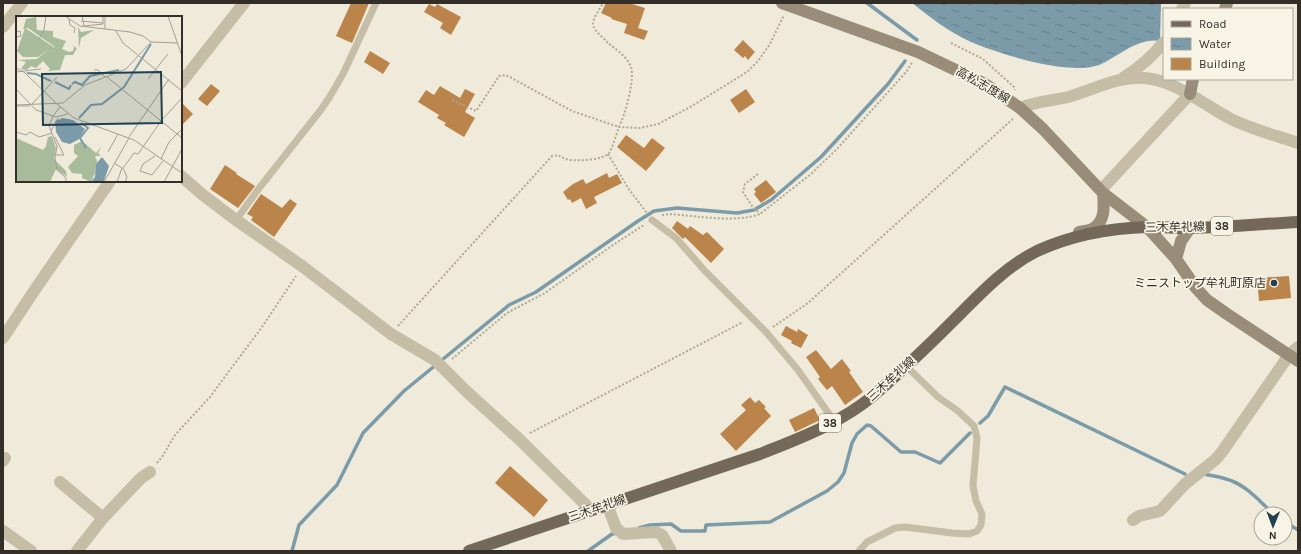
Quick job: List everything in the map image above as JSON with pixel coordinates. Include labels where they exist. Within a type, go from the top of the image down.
[{"type":"main road","name":"高松志度線","points":[[785,4],[918,52],[985,84],[1020,108],[1043,129],[1102,191],[1146,227],[1176,259],[1196,288],[1207,300],[1294,358]]},
{"type":"main road","points":[[1190,94],[1193,80]]},
{"type":"main road","points":[[1055,244],[1066,236],[1092,229],[1100,222],[1104,214],[1102,191]]},
{"type":"main road","name":"三木牟礼線","points":[[469,551],[760,454],[800,438],[834,421],[874,395],[986,288],[1020,260],[1075,236],[1146,227],[1190,228],[1298,222]]},
{"type":"main road","points":[[1176,259],[1181,241],[1190,228]]},
{"type":"street","points":[[8,24],[22,3]]},
{"type":"street","points":[[182,82],[244,3]]},
{"type":"street","points":[[1120,79],[1143,64],[1163,43]]},
{"type":"street","points":[[1020,108],[1030,104],[1067,97],[1120,79],[1136,77],[1150,78],[1190,94],[1230,118],[1264,132],[1298,143]]},
{"type":"street","points":[[1102,191],[1190,94]]},
{"type":"street","points":[[182,177],[236,220],[302,266],[391,334],[440,364],[466,391],[519,439],[591,510]]},
{"type":"street","points":[[3,338],[109,182]]},
{"type":"street","points":[[1133,520],[1139,516],[1160,511],[1185,484],[1215,460],[1294,358],[1298,347]]},
{"type":"street","points":[[77,551],[103,518],[141,478],[150,472]]},
{"type":"street","points":[[60,482],[103,518]]},
{"type":"street","points":[[607,504],[616,528],[624,534],[656,532],[662,535],[670,551]]},
{"type":"street","points":[[3,531],[31,551]]},
{"type":"lane","points":[[236,220],[326,102],[343,74],[376,3]]},
{"type":"lane","points":[[652,220],[676,238],[705,271],[753,317],[798,370],[834,421]]},
{"type":"lane","points":[[859,551],[867,542],[895,528],[905,527],[969,534],[977,531],[981,525],[982,514],[976,501],[972,486],[977,438],[974,426],[958,411],[938,397],[906,366]]},
{"type":"path","points":[[391,334],[552,156],[558,155],[567,160],[577,161],[604,157],[608,154],[619,127],[625,117],[631,88],[631,67],[625,57],[594,28],[593,23],[604,3]]},
{"type":"path","points":[[452,100],[476,111],[499,76],[506,75],[572,111],[619,127],[640,128],[658,124],[692,106],[747,72],[758,61],[770,44],[785,4]]},
{"type":"path","points":[[766,332],[808,303],[1014,118],[1020,108],[1014,87],[983,59],[951,43]]},
{"type":"path","points":[[440,364],[507,313],[545,293],[613,245],[652,220],[670,214],[736,219],[750,218],[760,214],[811,174],[836,150],[907,71],[918,52]]},
{"type":"path","points":[[608,154],[628,188],[647,213]]},
{"type":"path","points":[[758,174],[744,186],[743,192],[752,206],[760,214]]},
{"type":"path","points":[[150,472],[162,457],[175,435],[210,397],[258,333],[291,285],[302,266]]},
{"type":"path","points":[[519,439],[753,317]]},
{"type":"water","points":[[912,3],[1161,3],[1160,41],[1144,42],[1128,48],[1099,65],[1086,68],[1053,66],[1016,57],[971,42],[948,29]]},
{"type":"building","points":[[351,3],[369,3],[352,43],[336,36]]},
{"type":"building","points":[[606,3],[629,3],[645,8],[638,28],[648,31],[644,40],[624,33],[627,24],[611,19],[612,18],[601,13]]},
{"type":"building","points":[[429,4],[435,7],[437,4],[461,17],[451,35],[440,28],[443,23],[424,12]]},
{"type":"building","points":[[743,40],[755,52],[748,60],[745,56],[743,58],[734,50]]},
{"type":"building","points":[[370,51],[390,63],[383,74],[364,62]]},
{"type":"building","points":[[211,84],[220,91],[207,106],[198,99]]},
{"type":"building","points":[[440,86],[460,98],[465,89],[475,94],[465,112],[475,118],[464,137],[444,125],[446,123],[437,118],[439,115],[418,102],[426,90],[434,95]]},
{"type":"building","points":[[746,89],[755,102],[739,113],[730,100]]},
{"type":"building","points":[[182,103],[193,114],[182,125]]},
{"type":"building","points":[[626,135],[644,148],[652,138],[665,148],[646,171],[617,147]]},
{"type":"building","points":[[225,165],[255,186],[238,208],[210,189]]},
{"type":"building","points":[[607,173],[609,178],[617,174],[622,183],[594,197],[597,203],[586,209],[581,198],[572,203],[563,192],[573,184],[583,179],[586,184]]},
{"type":"building","points":[[766,180],[776,192],[761,203],[754,194],[756,192],[754,189]]},
{"type":"building","points":[[261,194],[282,208],[290,199],[297,204],[274,237],[251,220],[253,217],[247,214]]},
{"type":"building","points":[[677,221],[688,229],[690,226],[703,235],[707,232],[724,249],[711,263],[685,237],[683,239],[672,228]]},
{"type":"building","points":[[1289,276],[1291,298],[1259,301],[1257,278]]},
{"type":"building","points":[[786,326],[797,332],[798,329],[808,335],[801,348],[791,343],[792,341],[781,335]]},
{"type":"building","points":[[816,350],[831,369],[842,359],[863,392],[845,405],[832,386],[827,390],[818,379],[820,377],[806,357]]},
{"type":"building","points":[[750,397],[755,403],[759,400],[766,407],[764,408],[771,416],[736,451],[720,434],[746,410],[741,405]]},
{"type":"building","points":[[814,408],[820,420],[795,432],[789,420]]},
{"type":"building","points":[[510,466],[548,500],[534,517],[495,483]]},
{"type":"waterway","points":[[867,3],[917,40]]},
{"type":"waterway","points":[[292,551],[299,525],[337,485],[363,433],[404,391],[509,305],[536,292],[654,211],[677,208],[737,213],[754,210],[771,200],[821,157],[888,84],[905,61]]},
{"type":"waterway","points":[[980,423],[988,416],[1005,387],[1185,474]]},
{"type":"waterway","points":[[639,528],[650,525],[671,524],[681,531],[705,531],[706,525],[770,522],[827,491],[838,482],[844,473],[852,443],[857,434],[867,425],[871,426],[901,452],[915,452],[940,463],[970,433]]},
{"type":"waterway","points":[[1204,474],[1225,478],[1238,484],[1249,491],[1265,506]]},
{"type":"waterway","points":[[1293,527],[1298,530]]},
{"type":"waterway","points":[[588,551],[612,534],[617,533]]},
{"type":"place","name":"ミニストップ牟礼町原店","points":[[1274,283]]}]
